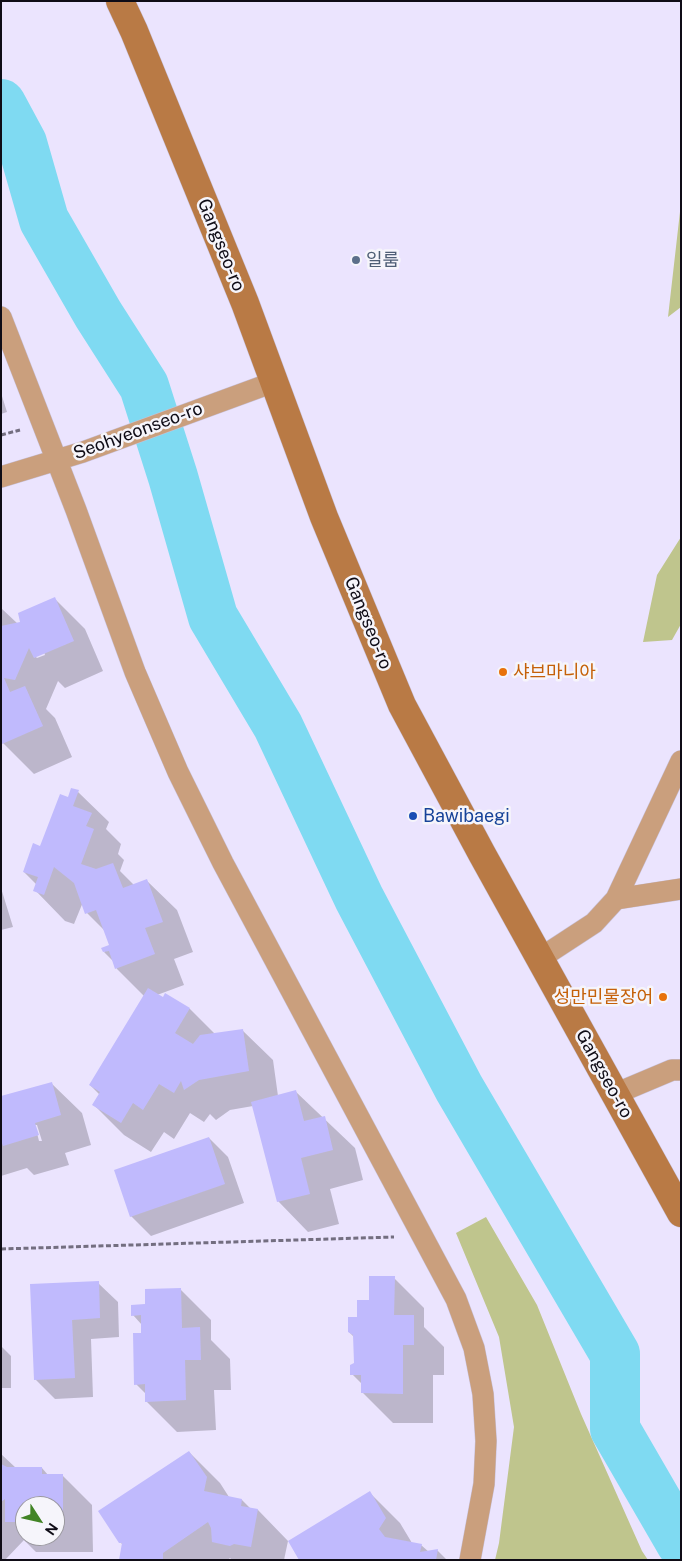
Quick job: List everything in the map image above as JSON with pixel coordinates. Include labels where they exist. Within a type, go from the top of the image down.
[{"type":"street","name":"Gangseo-ro","points":[[120,1],[245,303],[324,517],[402,706],[539,959],[681,1213]]},
{"type":"street","points":[[1,317],[57,460],[135,672],[178,772],[224,864],[456,1299],[474,1348],[483,1394],[486,1441],[484,1484],[470,1560]]},
{"type":"street","name":"Seohyeonseo-ro","points":[[1,477],[83,452],[274,382]]},
{"type":"street","points":[[539,959],[594,924],[616,899],[681,761]]},
{"type":"street","points":[[616,899],[681,889]]},
{"type":"street","points":[[615,1094],[672,1070],[681,1070]]},
{"type":"path","points":[[1,1249],[397,1236]]},
{"type":"green space","points":[[681,203],[681,307],[668,317]]},
{"type":"green space","points":[[681,537],[681,624],[672,640],[643,642],[657,575]]},
{"type":"green space","points":[[486,1217],[537,1305],[581,1414],[642,1551],[648,1560],[495,1560],[499,1543],[514,1427],[499,1337],[456,1233]]},
{"type":"building","points":[[55,597],[74,641],[34,658],[29,648],[15,680],[4,678],[10,692],[25,686],[43,726],[2,744],[1,626],[20,622],[18,613]]},
{"type":"building","points":[[71,788],[79,790],[73,806],[92,813],[86,826],[94,829],[81,864],[96,869],[113,863],[123,888],[147,879],[163,922],[145,928],[155,954],[115,969],[109,951],[103,952],[101,948],[109,945],[96,910],[85,914],[74,883],[54,867],[44,895],[33,891],[38,877],[23,872],[33,843],[40,846],[60,794],[68,797]]},
{"type":"building","points":[[148,988],[163,997],[165,993],[190,1008],[175,1033],[193,1044],[200,1035],[243,1029],[249,1071],[199,1080],[184,1090],[181,1081],[174,1093],[159,1084],[143,1110],[133,1103],[121,1123],[92,1105],[100,1092],[89,1085]]},
{"type":"building","points":[[52,1082],[61,1115],[35,1123],[39,1135],[3,1146],[1,1140],[1,1096]]},
{"type":"building","points":[[296,1090],[304,1121],[325,1116],[333,1150],[301,1158],[310,1194],[277,1202],[251,1102]]},
{"type":"building","points":[[209,1137],[225,1184],[130,1217],[114,1170]]},
{"type":"building","points":[[369,1276],[395,1276],[394,1315],[414,1315],[414,1345],[403,1345],[403,1394],[361,1393],[361,1375],[350,1375],[350,1365],[354,1363],[353,1335],[348,1332],[348,1317],[357,1317],[357,1300],[369,1300]]},
{"type":"building","points":[[99,1281],[100,1318],[72,1320],[75,1378],[34,1380],[30,1284]]},
{"type":"building","points":[[181,1288],[182,1328],[200,1327],[201,1360],[185,1360],[186,1400],[145,1402],[145,1384],[134,1385],[133,1333],[141,1333],[141,1315],[131,1316],[131,1305],[145,1304],[145,1289]]},
{"type":"building","points":[[189,1451],[207,1477],[204,1491],[242,1499],[241,1506],[258,1509],[251,1547],[234,1544],[230,1546],[212,1542],[211,1528],[208,1522],[163,1553],[163,1560],[119,1560],[122,1543],[119,1543],[98,1511]]},
{"type":"building","points":[[1,1464],[7,1467],[42,1467],[42,1474],[63,1474],[63,1496],[15,1496],[15,1522],[5,1522],[5,1499],[1,1502]]},
{"type":"building","points":[[370,1491],[386,1518],[379,1529],[385,1537],[422,1544],[420,1552],[438,1549],[436,1560],[299,1560],[288,1541]]},
{"type":"waterway","points":[[1,104],[22,143],[44,220],[98,314],[144,386],[173,477],[213,617],[278,726],[359,898],[459,1088],[615,1354],[615,1429],[681,1543]]},
{"type":"place","name":"일룸","points":[[356,260]]},
{"type":"place","name":"샤브마니아","points":[[503,672]]},
{"type":"place","name":"Bawibaegi","points":[[413,816]]},
{"type":"place","name":"성만민물장어","points":[[663,997]]}]
